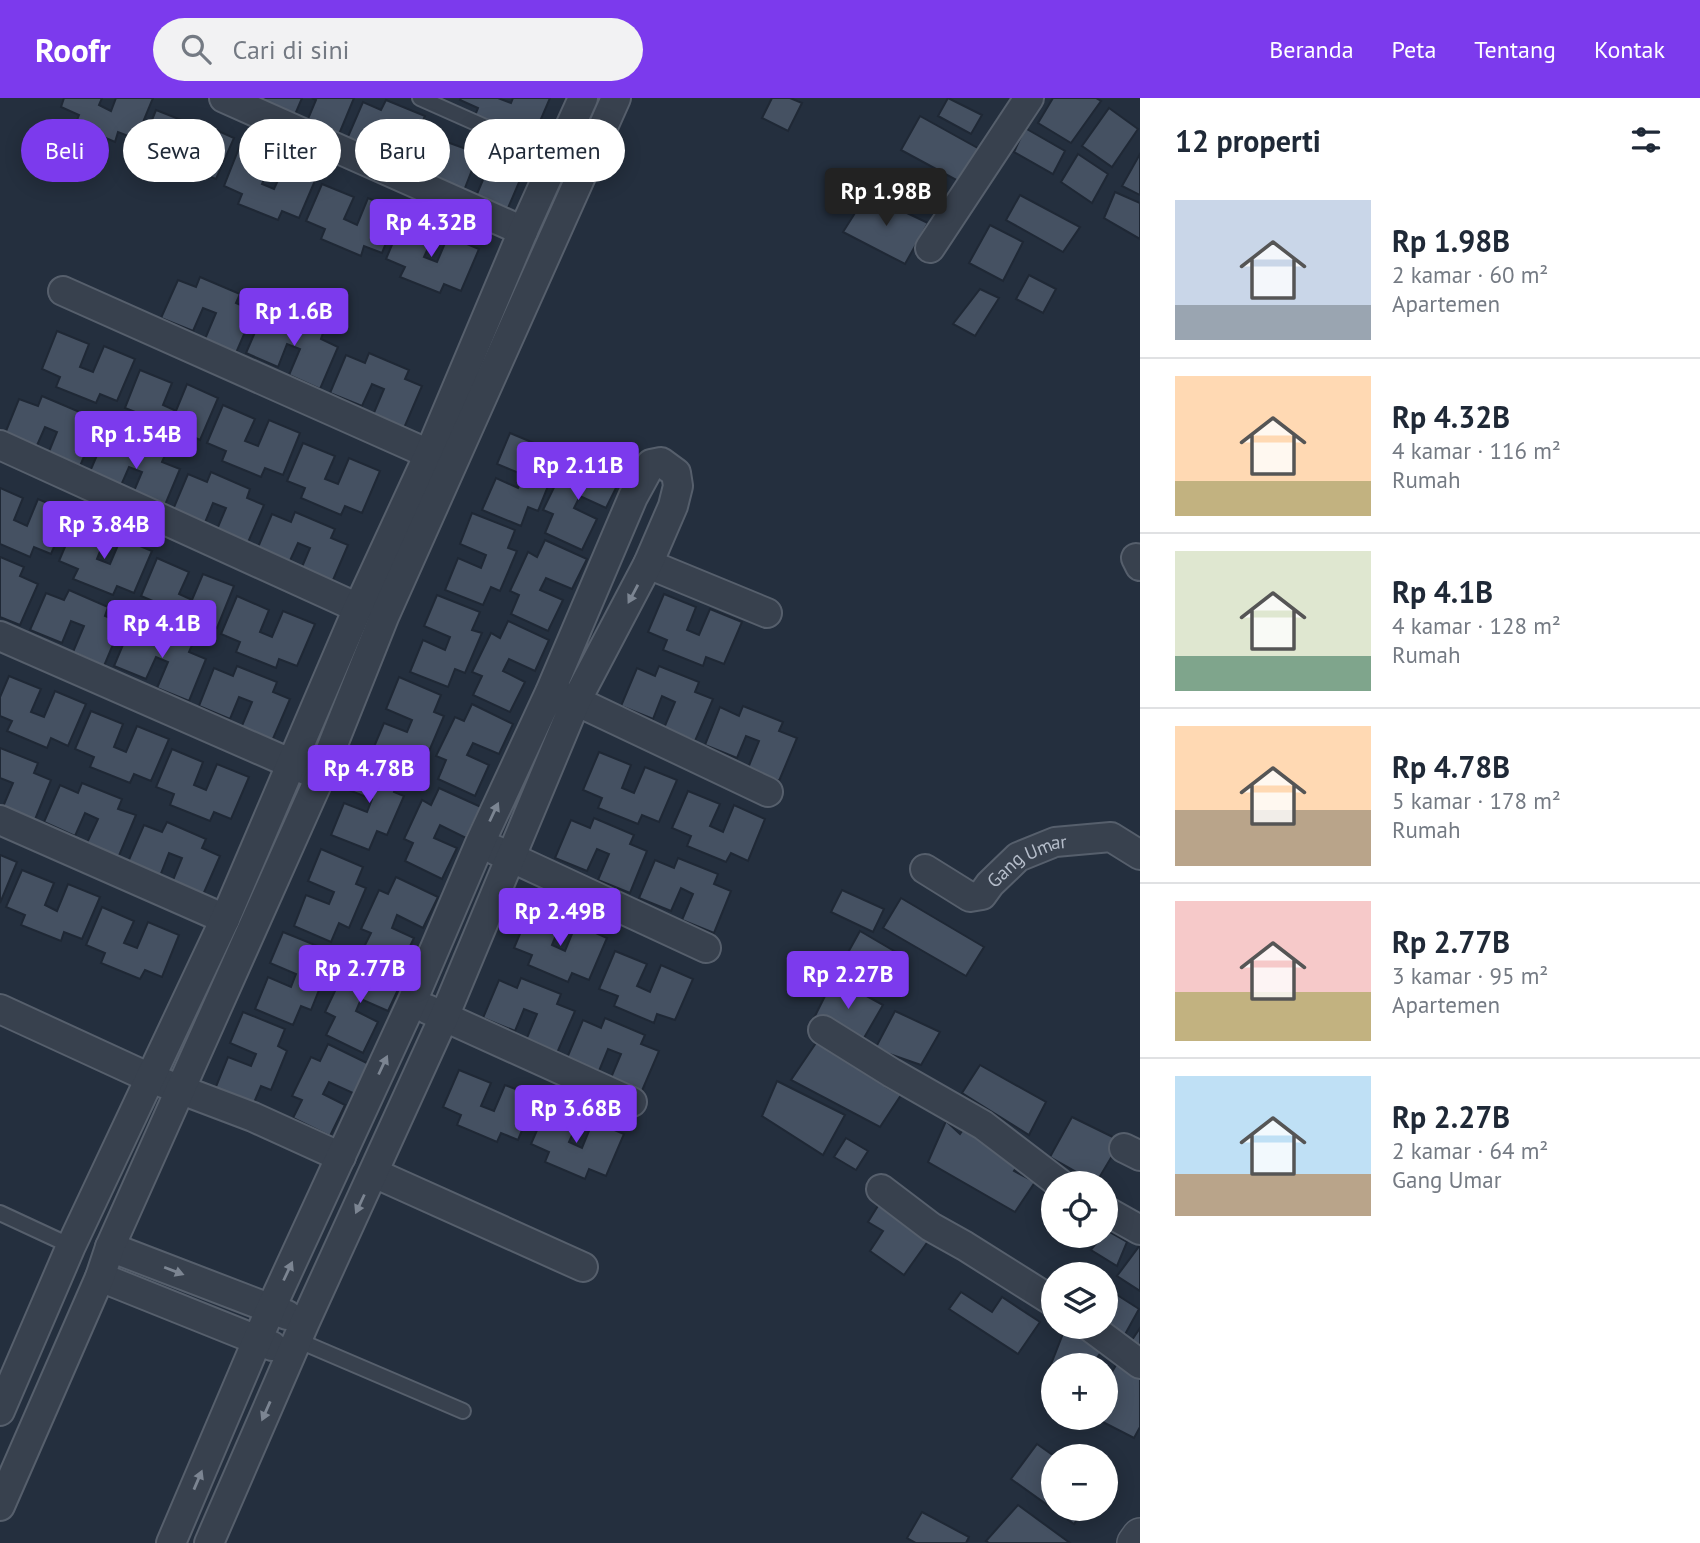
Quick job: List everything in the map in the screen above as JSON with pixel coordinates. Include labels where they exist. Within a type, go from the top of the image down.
[{"type":"street","points":[[224,98],[523,231]]},
{"type":"street","points":[[573,119],[583,98]]},
{"type":"street","points":[[0,1506],[179,1089],[320,777],[389,605],[616,98]]},
{"type":"street","points":[[930,248],[1029,98]]},
{"type":"street","points":[[0,1411],[71,1246],[225,919],[358,608],[429,454],[544,182]]},
{"type":"street","points":[[63,291],[429,454]]},
{"type":"street","points":[[0,445],[358,608]]},
{"type":"street","points":[[171,1543],[271,1308],[412,1002],[480,843],[563,697],[649,564],[673,506],[678,486],[676,473],[661,462],[651,464],[633,497],[563,697],[511,858],[444,1017],[209,1543]]},
{"type":"street","points":[[649,564],[767,613]]},
{"type":"street","points":[[0,636],[320,777]]},
{"type":"street","points":[[563,697],[768,792]]},
{"type":"street","points":[[0,820],[225,919]]},
{"type":"street","name":"Gang Umar","points":[[925,869],[970,897],[982,895],[1018,857],[1055,842],[1111,837],[1140,855]]},
{"type":"street","points":[[480,843],[706,948]]},
{"type":"street","points":[[412,1002],[632,1101]]},
{"type":"street","points":[[0,1009],[150,1078],[253,1118],[341,1157]]},
{"type":"street","points":[[823,1030],[891,1073],[983,1125],[1043,1171]]},
{"type":"street","points":[[374,1173],[583,1267]]},
{"type":"street","points":[[881,1189],[931,1227],[1041,1294]]},
{"type":"street","points":[[1118,1218],[1140,1230]]},
{"type":"street","points":[[71,1246],[257,1340],[298,1339]]},
{"type":"street","points":[[105,1262],[271,1308],[298,1339]]},
{"type":"street","points":[[1106,1339],[1140,1364]]},
{"type":"street","points":[[1135,1543],[1140,1537]]},
{"type":"lane","points":[[419,98],[467,119]]},
{"type":"lane","points":[[0,1213],[71,1246]]},
{"type":"lane","points":[[298,1339],[463,1411]]},
{"type":"building","points":[[64,98],[102,98],[99,105],[111,111],[116,98],[153,98],[144,119],[123,119],[123,134],[118,132],[115,142],[109,139],[109,119],[77,119],[79,115],[61,107]]},
{"type":"building","points":[[265,98],[302,98],[294,117],[262,103]]},
{"type":"building","points":[[312,98],[354,98],[341,129],[341,119],[308,119],[316,100]]},
{"type":"building","points":[[498,98],[511,103],[513,98],[550,98],[541,119],[476,119],[474,118],[478,108],[460,100]]},
{"type":"building","points":[[772,98],[790,98],[802,103],[788,131],[762,118]]},
{"type":"building","points":[[948,98],[982,115],[971,134],[938,116]]},
{"type":"building","points":[[1053,98],[1096,98],[1101,101],[1071,143],[1038,123]]},
{"type":"building","points":[[386,100],[425,116],[424,119],[356,119],[363,102],[381,110]]},
{"type":"building","points":[[1109,108],[1138,129],[1112,167],[1082,146]]},
{"type":"building","points":[[156,110],[179,119],[152,119]]},
{"type":"building","points":[[920,116],[983,151],[960,182],[901,150]]},
{"type":"building","points":[[355,120],[355,142],[347,139]]},
{"type":"building","points":[[1025,128],[1065,151],[1053,174],[1014,152]]},
{"type":"building","points":[[225,134],[234,138],[225,158]]},
{"type":"building","points":[[450,143],[464,148],[464,182],[467,182],[463,193],[438,182],[450,182]]},
{"type":"building","points":[[239,148],[239,182],[263,182],[262,184],[274,189],[277,182],[314,182],[299,218],[282,211],[278,220],[238,204],[242,194],[224,186]]},
{"type":"building","points":[[1078,154],[1108,174],[1092,203],[1061,182]]},
{"type":"building","points":[[1140,154],[1140,195],[1122,186]]},
{"type":"building","points":[[482,182],[519,182],[505,215],[474,201]]},
{"type":"building","points":[[322,184],[354,197],[344,219],[357,225],[368,198],[399,211],[382,253],[364,246],[361,256],[321,239],[325,229],[306,221]]},
{"type":"building","points":[[1115,192],[1140,203],[1140,239],[1104,218]]},
{"type":"building","points":[[867,194],[928,223],[905,264],[843,232]]},
{"type":"building","points":[[1020,195],[1080,227],[1063,252],[1006,220]]},
{"type":"building","points":[[402,221],[434,235],[424,257],[437,262],[448,236],[479,249],[461,291],[444,284],[440,293],[400,277],[405,267],[386,259]]},
{"type":"building","points":[[990,225],[1023,242],[1003,281],[969,263]]},
{"type":"building","points":[[1029,275],[1056,289],[1043,313],[1016,299]]},
{"type":"building","points":[[200,277],[240,294],[236,303],[254,311],[236,353],[205,339],[216,313],[203,308],[193,331],[161,318],[178,280],[196,287]]},
{"type":"building","points":[[980,289],[999,298],[975,336],[953,324]]},
{"type":"building","points":[[285,313],[324,330],[321,339],[338,347],[320,389],[289,375],[300,349],[287,344],[278,367],[246,353],[262,316],[281,323]]},
{"type":"building","points":[[57,331],[89,344],[80,367],[93,372],[104,346],[135,359],[117,401],[100,394],[96,403],[56,387],[60,377],[42,369]]},
{"type":"building","points":[[369,353],[409,370],[405,379],[422,386],[404,428],[373,415],[384,389],[372,384],[362,406],[330,393],[346,355],[365,363]]},
{"type":"building","points":[[140,370],[172,383],[163,405],[176,411],[187,384],[218,398],[200,440],[183,432],[179,442],[139,425],[143,415],[125,408]]},
{"type":"building","points":[[42,396],[82,413],[78,422],[95,430],[78,471],[46,459],[57,432],[45,427],[35,450],[4,436],[19,399],[38,406]]},
{"type":"building","points":[[223,405],[255,419],[245,441],[258,446],[269,420],[300,433],[283,475],[265,468],[261,477],[222,461],[226,451],[207,443]]},
{"type":"building","points":[[510,433],[553,451],[545,468],[554,471],[538,511],[528,507],[521,526],[482,510],[496,478],[518,488],[524,475],[497,464]]},
{"type":"building","points":[[127,436],[166,453],[162,462],[180,469],[162,512],[131,498],[142,472],[129,467],[119,490],[88,476],[104,439],[122,446]]},
{"type":"building","points":[[303,443],[335,456],[325,479],[338,484],[349,458],[380,471],[362,513],[345,506],[341,515],[301,498],[305,488],[287,481]]},
{"type":"building","points":[[579,458],[621,478],[606,508],[580,496],[574,508],[597,519],[582,550],[545,533],[553,514],[543,510],[562,471],[571,475]]},
{"type":"building","points":[[211,472],[250,489],[247,498],[264,505],[246,547],[215,534],[226,508],[213,503],[204,525],[172,512],[188,474],[207,482]]},
{"type":"building","points":[[0,488],[23,498],[14,520],[27,526],[38,499],[69,512],[51,554],[34,547],[30,557],[0,544]]},
{"type":"building","points":[[295,512],[335,529],[331,538],[348,545],[330,587],[299,574],[310,548],[298,543],[288,565],[256,552],[272,514],[291,522]]},
{"type":"building","points":[[472,513],[515,530],[508,548],[517,551],[500,591],[491,587],[483,605],[445,590],[458,558],[481,568],[486,555],[460,544]]},
{"type":"building","points":[[75,523],[106,536],[97,559],[110,564],[121,538],[152,551],[134,593],[117,586],[113,595],[73,579],[78,569],[59,561]]},
{"type":"building","points":[[545,540],[587,559],[572,589],[546,578],[540,590],[563,600],[548,631],[511,614],[519,595],[510,591],[528,552],[537,557]]},
{"type":"building","points":[[0,557],[24,567],[20,576],[38,584],[20,625],[0,617]]},
{"type":"building","points":[[157,558],[189,572],[179,594],[192,600],[203,574],[234,586],[217,628],[200,621],[195,630],[156,614],[160,604],[141,596]]},
{"type":"building","points":[[69,590],[108,607],[105,616],[122,623],[104,666],[73,652],[84,626],[71,621],[62,643],[30,630],[46,593],[64,600]]},
{"type":"building","points":[[664,594],[696,607],[687,630],[699,635],[710,609],[742,622],[724,664],[706,657],[703,666],[663,650],[667,640],[648,632]]},
{"type":"building","points":[[437,595],[480,612],[472,630],[482,633],[465,673],[455,669],[448,687],[410,672],[423,640],[445,650],[450,637],[424,626]]},
{"type":"building","points":[[237,596],[269,610],[260,632],[272,637],[283,611],[315,624],[297,666],[279,659],[276,668],[236,652],[240,642],[221,634]]},
{"type":"building","points":[[508,621],[549,640],[535,671],[509,659],[503,671],[525,682],[510,712],[473,695],[482,676],[472,672],[491,633],[500,638]]},
{"type":"building","points":[[153,626],[193,643],[189,652],[206,659],[189,701],[157,688],[168,662],[156,657],[146,679],[114,666],[130,628],[149,636]]},
{"type":"building","points":[[237,666],[277,682],[273,692],[290,699],[272,741],[241,728],[252,702],[239,697],[230,719],[199,706],[214,668],[233,676]]},
{"type":"building","points":[[659,666],[699,682],[695,692],[713,699],[695,741],[664,728],[675,702],[662,696],[653,719],[621,706],[637,668],[655,676]]},
{"type":"building","points":[[9,676],[41,689],[31,712],[44,717],[55,691],[86,704],[68,746],[51,738],[47,748],[7,731],[12,721],[0,716],[0,697]]},
{"type":"building","points":[[399,677],[441,695],[434,712],[444,716],[427,756],[417,752],[409,770],[371,754],[384,723],[407,732],[412,720],[386,709]]},
{"type":"building","points":[[472,704],[513,724],[499,754],[473,743],[467,755],[489,765],[475,796],[438,779],[446,760],[436,756],[455,717],[464,721]]},
{"type":"building","points":[[743,706],[783,722],[779,731],[797,738],[779,781],[748,768],[759,741],[746,736],[737,758],[705,745],[720,707],[739,716]]},
{"type":"building","points":[[91,711],[123,724],[114,747],[126,752],[137,726],[169,739],[151,781],[134,774],[130,783],[90,767],[94,757],[75,749]]},
{"type":"building","points":[[0,748],[38,763],[34,773],[51,780],[34,822],[2,809],[13,783],[0,778]]},
{"type":"building","points":[[172,749],[203,762],[194,785],[206,790],[217,764],[249,777],[231,819],[214,812],[210,821],[170,805],[174,794],[156,787]]},
{"type":"building","points":[[599,752],[631,765],[622,788],[634,793],[645,767],[677,780],[659,822],[642,815],[638,824],[598,808],[602,798],[583,790]]},
{"type":"building","points":[[359,758],[401,775],[394,792],[404,796],[387,835],[377,831],[369,850],[331,835],[344,803],[367,812],[372,799],[346,789]]},
{"type":"building","points":[[82,783],[122,799],[118,809],[136,815],[118,858],[86,845],[98,819],[85,813],[75,836],[44,822],[60,785],[78,793]]},
{"type":"building","points":[[439,788],[481,807],[466,838],[440,825],[434,838],[457,848],[442,879],[405,861],[413,843],[404,839],[422,800],[431,805]]},
{"type":"building","points":[[688,791],[720,804],[710,826],[723,832],[734,805],[765,819],[748,861],[731,853],[726,862],[687,846],[691,836],[672,828]]},
{"type":"building","points":[[594,818],[634,835],[630,844],[647,851],[630,893],[598,880],[609,854],[597,849],[587,871],[555,858],[571,820],[590,828]]},
{"type":"building","points":[[167,822],[206,839],[202,848],[220,856],[202,897],[171,885],[182,858],[169,853],[160,876],[128,862],[144,825],[162,832]]},
{"type":"building","points":[[321,849],[363,867],[356,884],[366,888],[349,928],[339,923],[331,942],[294,926],[306,895],[329,904],[334,892],[308,881]]},
{"type":"building","points":[[0,855],[17,862],[0,903]]},
{"type":"building","points":[[678,858],[718,874],[714,884],[731,891],[714,933],[682,920],[693,894],[681,888],[671,911],[639,898],[655,860],[674,868]]},
{"type":"building","points":[[22,870],[54,883],[45,905],[57,911],[68,884],[100,897],[82,939],[64,932],[61,941],[21,925],[25,915],[6,907]]},
{"type":"building","points":[[396,877],[438,897],[423,928],[397,915],[392,928],[414,938],[399,969],[362,951],[371,933],[361,929],[379,890],[388,894]]},
{"type":"building","points":[[842,890],[884,909],[873,932],[831,912]]},
{"type":"building","points":[[901,898],[984,947],[966,976],[883,928]]},
{"type":"building","points":[[102,907],[134,921],[124,943],[137,948],[148,922],[179,935],[162,977],[145,970],[140,979],[101,963],[105,953],[86,945]]},
{"type":"building","points":[[530,910],[561,923],[552,945],[565,951],[576,924],[607,938],[589,980],[572,973],[568,982],[528,965],[532,955],[514,948]]},
{"type":"building","points":[[860,931],[906,958],[893,984],[845,958]]},
{"type":"building","points":[[283,932],[325,949],[318,967],[327,970],[311,1010],[301,1006],[293,1025],[255,1009],[268,977],[291,987],[296,974],[270,963]]},
{"type":"building","points":[[615,951],[647,964],[637,986],[650,992],[661,965],[693,979],[675,1020],[657,1014],[654,1023],[614,1006],[618,996],[599,989]]},
{"type":"building","points":[[361,961],[402,981],[388,1011],[361,999],[356,1011],[378,1022],[363,1053],[326,1035],[335,1017],[325,1012],[343,974],[352,978]]},
{"type":"building","points":[[521,978],[561,994],[557,1004],[575,1011],[557,1053],[526,1040],[537,1014],[524,1009],[515,1031],[483,1018],[499,980],[517,988]]},
{"type":"building","points":[[834,978],[883,1005],[861,1043],[814,1018]]},
{"type":"building","points":[[895,1011],[940,1032],[921,1065],[875,1049]]},
{"type":"building","points":[[243,1012],[285,1029],[278,1046],[287,1051],[271,1090],[261,1086],[253,1105],[215,1089],[228,1057],[251,1066],[256,1054],[230,1043]]},
{"type":"building","points":[[605,1018],[645,1035],[641,1044],[659,1051],[641,1093],[610,1080],[621,1054],[608,1049],[599,1071],[567,1058],[583,1020],[601,1028]]},
{"type":"building","points":[[818,1040],[890,1081],[886,1087],[901,1095],[880,1127],[791,1080]]},
{"type":"building","points":[[328,1044],[369,1064],[355,1094],[329,1082],[323,1094],[345,1105],[330,1136],[293,1118],[302,1100],[292,1096],[311,1057],[320,1061]]},
{"type":"building","points":[[980,1065],[1046,1102],[1029,1135],[962,1093]]},
{"type":"building","points":[[459,1070],[491,1083],[481,1106],[494,1111],[505,1085],[536,1097],[518,1140],[501,1133],[497,1142],[457,1125],[461,1115],[443,1107]]},
{"type":"building","points":[[777,1081],[845,1115],[823,1155],[762,1116]]},
{"type":"building","points":[[547,1107],[579,1120],[569,1142],[582,1148],[593,1121],[624,1134],[606,1176],[589,1169],[585,1179],[545,1162],[549,1152],[531,1144]]},
{"type":"building","points":[[1072,1117],[1121,1141],[1103,1171],[1075,1171],[1050,1157]]},
{"type":"building","points":[[946,1121],[960,1134],[967,1124],[1022,1159],[1014,1171],[1035,1182],[1015,1212],[928,1162]]},
{"type":"building","points":[[846,1138],[868,1151],[856,1170],[834,1157]]},
{"type":"building","points":[[881,1201],[931,1237],[904,1275],[870,1251],[883,1231],[868,1222]]},
{"type":"building","points":[[1118,1237],[1127,1242],[1118,1264],[1091,1250],[1118,1248]]},
{"type":"building","points":[[1140,1245],[1140,1291],[1118,1275]]},
{"type":"building","points":[[961,1292],[992,1312],[1002,1297],[1040,1322],[1018,1354],[949,1309]]},
{"type":"building","points":[[1118,1296],[1139,1309],[1123,1338],[1118,1334]]},
{"type":"building","points":[[1140,1328],[1140,1350],[1130,1343]]},
{"type":"building","points":[[1061,1339],[1091,1339],[1104,1348],[1100,1353],[1055,1353]]},
{"type":"building","points":[[1118,1362],[1140,1374],[1140,1427],[1134,1438],[1118,1430]]},
{"type":"building","points":[[1037,1444],[1041,1447],[1041,1500],[1011,1479]]},
{"type":"building","points":[[1018,1505],[1070,1543],[986,1541]]},
{"type":"building","points":[[922,1512],[969,1537],[966,1543],[916,1543],[907,1538]]}]
